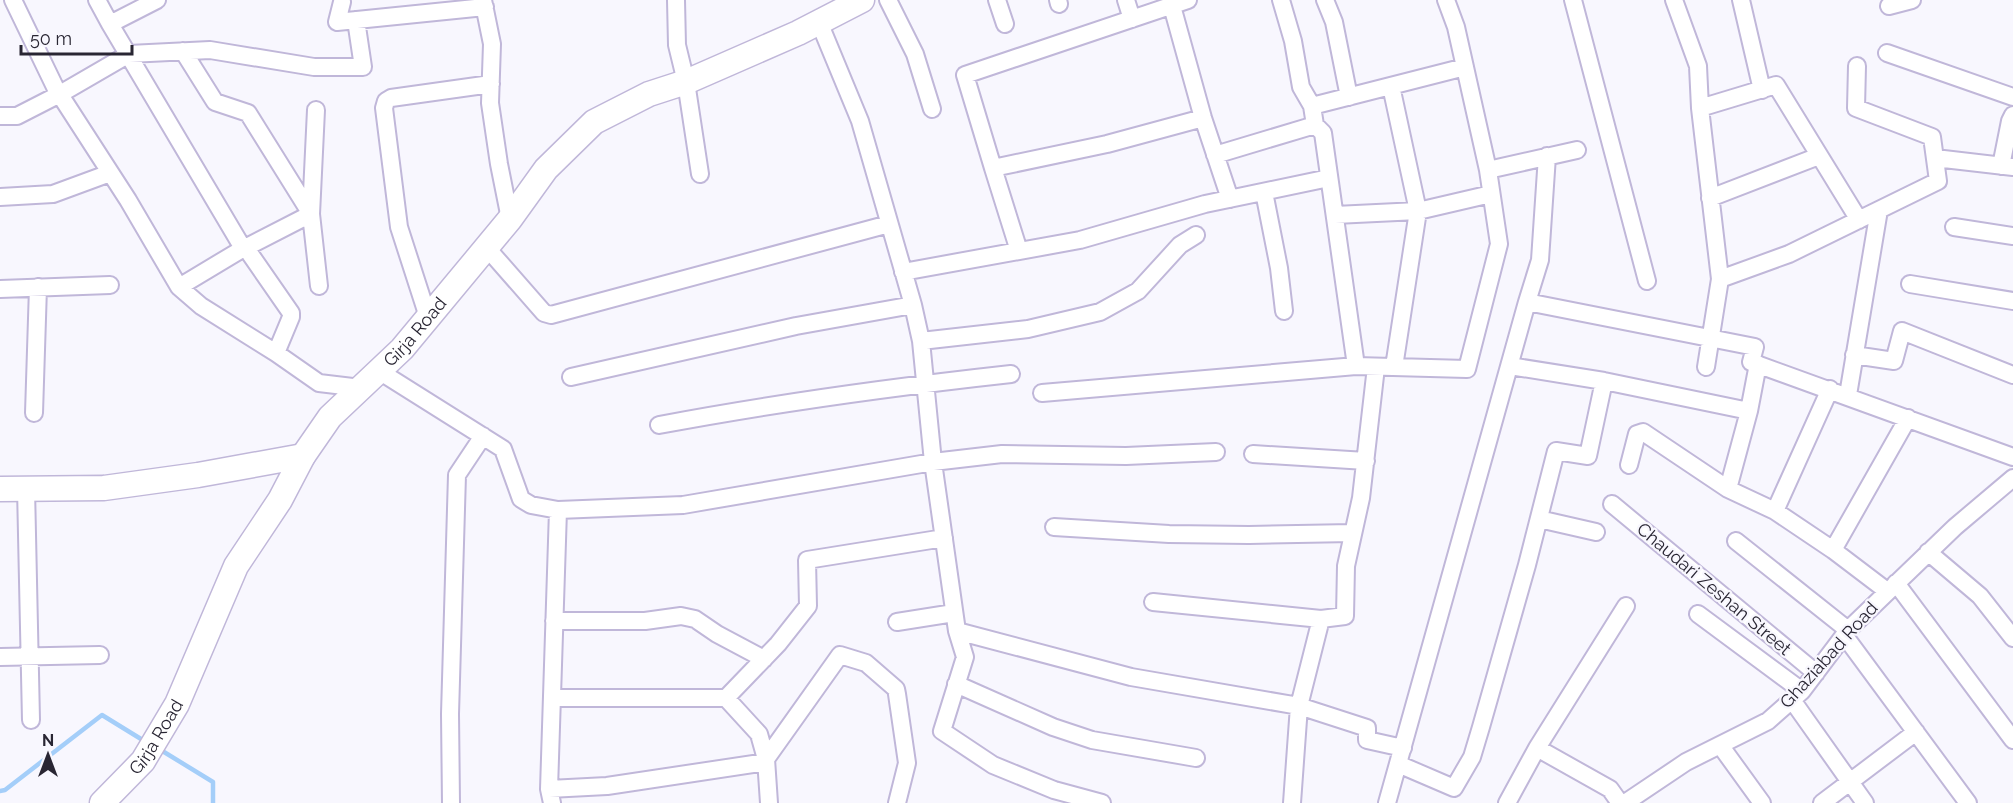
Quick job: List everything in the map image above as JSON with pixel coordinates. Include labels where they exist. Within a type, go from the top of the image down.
[{"type":"main road","name":"Girja Road","points":[[108,800],[143,761],[177,704],[236,566],[280,500],[303,456],[330,417],[402,349],[487,248],[546,169],[594,122],[649,94],[686,82],[831,11],[862,0]]},
{"type":"main road","points":[[0,489],[104,488],[198,475],[303,456]]},
{"type":"street","points":[[13,0],[60,94],[179,286],[201,306],[319,383],[361,388]]},
{"type":"street","points":[[97,0],[244,250],[248,251],[291,313],[276,353]]},
{"type":"street","points":[[110,24],[157,0]]},
{"type":"street","points":[[676,0],[677,45],[686,82],[700,174]]},
{"type":"street","points":[[888,0],[915,54],[933,109]]},
{"type":"street","points":[[997,0],[1005,24]]},
{"type":"street","points":[[1126,0],[1132,20]]},
{"type":"street","points":[[1019,251],[965,75],[1188,0]]},
{"type":"street","points":[[1281,0],[1293,41],[1301,87],[1312,106],[1315,125],[1323,133],[1356,366]]},
{"type":"street","points":[[1325,0],[1334,22],[1349,97]]},
{"type":"street","points":[[1042,393],[1356,366],[1467,369],[1499,244],[1488,170],[1456,27],[1446,0]]},
{"type":"street","points":[[1573,0],[1647,281]]},
{"type":"street","points":[[1674,0],[1698,66],[1700,108],[1720,279],[1706,368]]},
{"type":"street","points":[[1741,0],[1762,90]]},
{"type":"street","points":[[1889,6],[1912,0]]},
{"type":"street","points":[[338,1],[337,22],[484,4],[492,44],[491,113],[510,219]]},
{"type":"street","points":[[1172,6],[1203,118],[1230,199]]},
{"type":"street","points":[[831,11],[921,341],[927,383],[933,462],[954,613],[965,657],[942,731],[993,765],[1054,790],[1102,803]]},
{"type":"street","points":[[0,116],[16,116],[60,94],[129,54],[210,50],[314,67],[363,67],[356,20]]},
{"type":"street","points":[[183,51],[215,102],[248,113],[311,214]]},
{"type":"street","points":[[1887,53],[2013,97]]},
{"type":"street","points":[[1312,106],[1465,66]]},
{"type":"street","points":[[1720,279],[1789,254],[1938,181],[1932,136],[1856,108],[1857,66]]},
{"type":"street","points":[[428,318],[399,227],[384,108],[386,101],[391,98],[490,84]]},
{"type":"street","points":[[1700,108],[1776,85],[1859,220]]},
{"type":"street","points":[[1391,86],[1418,211],[1394,367]]},
{"type":"street","points":[[316,110],[311,214],[319,286]]},
{"type":"street","points":[[1935,158],[2007,166],[2010,122],[2013,115]]},
{"type":"street","points":[[993,168],[1107,144],[1203,118]]},
{"type":"street","points":[[1215,155],[1315,125]]},
{"type":"street","points":[[1488,170],[1577,150]]},
{"type":"street","points":[[1387,803],[1540,260],[1547,156]]},
{"type":"street","points":[[1710,198],[1820,156]]},
{"type":"street","points":[[0,197],[53,195],[110,173]]},
{"type":"street","points":[[903,272],[1080,240],[1230,199],[1329,178]]},
{"type":"street","points":[[1264,192],[1279,268],[1284,311]]},
{"type":"street","points":[[1335,215],[1418,211],[1491,195]]},
{"type":"street","points":[[1848,395],[1879,210]]},
{"type":"street","points":[[179,286],[311,214]]},
{"type":"street","points":[[487,248],[544,313],[551,315],[889,224]]},
{"type":"street","points":[[1954,227],[2013,236]]},
{"type":"street","points":[[921,341],[1028,329],[1100,312],[1138,291],[1180,245],[1196,235]]},
{"type":"street","points":[[1910,284],[2013,301]]},
{"type":"street","points":[[0,289],[110,285]]},
{"type":"street","points":[[33,413],[38,287]]},
{"type":"street","points":[[1527,302],[1755,347],[1751,362],[1848,395],[2013,457]]},
{"type":"street","points":[[571,377],[796,326],[913,305]]},
{"type":"street","points":[[1854,355],[1894,361],[1902,331],[2013,375]]},
{"type":"street","points":[[1728,489],[1749,411],[1758,364]]},
{"type":"street","points":[[1509,366],[1604,381],[1749,411]]},
{"type":"street","points":[[1153,602],[1321,619],[1345,615],[1346,567],[1361,498],[1376,367]]},
{"type":"street","points":[[379,371],[503,449],[521,499],[531,505],[558,510],[683,505],[933,462],[1002,454],[1126,456],[1216,452]]},
{"type":"street","points":[[659,425],[927,383],[1011,374]]},
{"type":"street","points":[[957,631],[1131,677],[1299,706],[1367,728],[1366,741],[1401,756],[1454,788],[1472,757],[1556,451],[1588,456],[1604,381]]},
{"type":"street","points":[[1774,511],[1830,389]]},
{"type":"street","points":[[1833,550],[1908,418]]},
{"type":"street","points":[[1629,465],[1637,434],[1642,432],[1728,489],[1774,511],[1892,587],[2013,740]]},
{"type":"street","points":[[451,803],[450,714],[457,475],[483,436]]},
{"type":"street","points":[[1253,454],[1366,461]]},
{"type":"street","name":"Ghaziabad Road","points":[[1625,803],[1686,762],[1768,722],[1797,695],[1846,632],[1955,527],[2013,478]]},
{"type":"street","points":[[26,488],[31,720]]},
{"type":"street","name":"Chaudari Zeshan Street","points":[[1612,504],[1816,673]]},
{"type":"street","points":[[558,510],[551,796],[766,760],[840,655],[866,663],[896,689],[907,763],[897,803]]},
{"type":"street","points":[[1539,519],[1596,532]]},
{"type":"street","points":[[1054,527],[1169,534],[1352,533]]},
{"type":"street","points":[[552,698],[726,698],[778,644],[808,606],[807,560],[944,538]]},
{"type":"street","points":[[1736,540],[1846,632],[1968,803]]},
{"type":"street","points":[[1928,552],[1980,596],[2013,638]]},
{"type":"street","points":[[1506,803],[1537,748],[1626,606]]},
{"type":"street","points":[[897,622],[954,613]]},
{"type":"street","points":[[1698,614],[1797,695],[1849,781],[1865,803]]},
{"type":"street","points":[[554,621],[645,621],[681,616],[695,620],[764,659]]},
{"type":"street","points":[[1292,803],[1299,706],[1321,619]]},
{"type":"street","points":[[0,657],[100,655]]},
{"type":"street","points":[[956,684],[1053,727],[1092,740],[1196,758]]},
{"type":"street","points":[[726,698],[759,734],[766,760],[769,803]]},
{"type":"street","points":[[1822,803],[1916,732]]},
{"type":"street","points":[[1720,746],[1762,803]]},
{"type":"street","points":[[1537,748],[1610,789],[1620,803]]},
{"type":"waterway","points":[[0,791],[5,790],[102,715],[141,739]]},
{"type":"waterway","points":[[164,752],[213,782],[213,803]]}]
